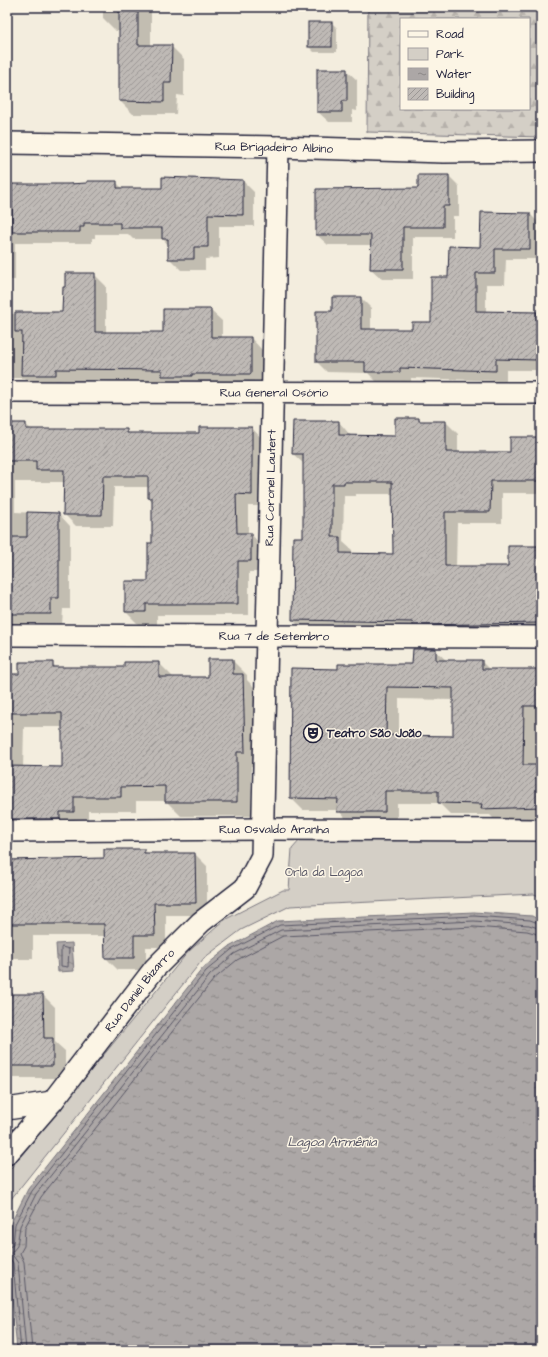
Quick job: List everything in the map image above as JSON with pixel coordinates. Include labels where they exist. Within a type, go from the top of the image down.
[{"type":"street","name":"Rua Brigadeiro Albino","points":[[7,142],[278,147],[444,152],[541,151]]},
{"type":"street","name":"Rua Coronel Lautert","points":[[263,829],[278,147]]},
{"type":"street","name":"Rua General Osório","points":[[7,392],[541,393]]},
{"type":"street","name":"Rua 7 de Setembro","points":[[7,635],[541,637]]},
{"type":"street","name":"Rua Osvaldo Aranha","points":[[7,831],[263,829],[541,830]]},
{"type":"street","name":"Rua Daniel Bizarro","points":[[7,1154],[52,1102],[155,968],[201,922],[245,888],[262,856],[263,829]]},
{"type":"street","points":[[7,1110],[52,1102]]},
{"type":"green space","points":[[368,7],[541,7],[541,137],[367,132]]},
{"type":"green space","name":"Orla da Lagoa","points":[[300,840],[541,840],[541,897],[534,894],[290,906],[241,930],[204,958],[7,1204],[7,1173],[188,952],[226,919],[283,890],[289,890],[292,849]]},
{"type":"water","name":"Lagoa Armênia","points":[[474,912],[532,916],[541,921],[541,1350],[17,1350],[8,1254],[11,1223],[28,1189],[203,968],[229,947],[278,921]]},
{"type":"water","points":[[72,943],[74,971],[58,972],[56,944]]},
{"type":"building","points":[[119,7],[138,7],[138,45],[172,45],[171,83],[164,83],[164,102],[119,101]]},
{"type":"building","points":[[308,22],[332,22],[332,47],[308,47]]},
{"type":"building","points":[[317,69],[347,69],[347,101],[342,101],[342,112],[317,112]]},
{"type":"building","points":[[418,175],[449,175],[449,206],[443,206],[443,227],[403,227],[403,269],[370,269],[371,235],[316,235],[316,189],[418,188]]},
{"type":"building","points":[[162,177],[243,180],[243,215],[208,214],[208,247],[194,247],[194,259],[168,259],[168,239],[162,239],[162,228],[120,228],[120,223],[84,223],[84,227],[80,227],[80,232],[12,232],[12,184],[68,184],[87,183],[87,181],[117,181],[117,188],[162,188]]},
{"type":"building","points":[[481,212],[530,213],[530,249],[495,249],[495,273],[476,273],[476,311],[537,312],[537,360],[496,359],[496,371],[400,368],[400,372],[365,372],[365,362],[316,362],[316,311],[332,311],[332,297],[361,297],[361,329],[412,329],[412,322],[431,322],[431,277],[448,277],[449,246],[480,247]]},
{"type":"building","points":[[65,273],[95,273],[95,332],[163,332],[163,309],[211,309],[211,337],[251,337],[251,374],[192,374],[192,376],[162,376],[162,370],[56,369],[56,375],[21,375],[22,332],[15,332],[15,312],[62,312]]},
{"type":"building","points":[[395,418],[419,418],[419,421],[446,421],[446,452],[510,452],[510,437],[541,437],[541,481],[491,481],[490,512],[445,512],[445,566],[508,566],[508,546],[541,546],[541,623],[413,625],[412,622],[292,620],[293,537],[303,537],[303,454],[292,454],[293,421],[339,421],[339,435],[395,436]],"holes":[[[344,482],[392,482],[393,554],[340,553],[340,537],[332,537],[332,484],[344,484]]]},
{"type":"building","points":[[7,423],[26,423],[26,429],[127,429],[127,433],[199,433],[199,427],[252,427],[252,495],[236,494],[237,533],[251,533],[251,561],[238,561],[238,604],[146,604],[146,612],[125,612],[125,581],[148,581],[148,543],[152,543],[152,498],[148,498],[148,476],[103,476],[102,515],[63,515],[64,470],[36,470],[36,461],[7,461]]},
{"type":"building","points":[[27,512],[59,513],[59,598],[51,598],[51,614],[7,614],[7,537],[27,537]]},
{"type":"building","points":[[413,649],[436,649],[436,660],[482,660],[482,669],[541,669],[541,706],[524,706],[523,765],[541,765],[541,807],[481,809],[482,804],[438,803],[438,791],[385,791],[385,812],[337,812],[338,799],[290,798],[291,668],[338,669],[338,664],[412,664]],"holes":[[[387,687],[453,688],[453,736],[386,735]]]},
{"type":"building","points":[[208,659],[233,659],[233,674],[243,674],[245,752],[237,752],[237,802],[165,802],[165,786],[121,787],[121,797],[74,797],[74,812],[60,812],[60,819],[9,819],[7,816],[7,766],[62,767],[62,713],[7,713],[7,674],[19,674],[19,662],[53,662],[53,667],[124,667],[124,662],[159,662],[159,677],[208,677]]},
{"type":"building","points":[[104,849],[144,849],[144,853],[195,853],[196,903],[154,903],[155,935],[134,935],[134,958],[105,958],[104,924],[7,924],[7,860],[104,858]]},
{"type":"building","points":[[7,994],[43,994],[44,1038],[53,1038],[53,1066],[7,1066]]},
{"type":"place","name":"Teatro São João","points":[[313,733]]}]
